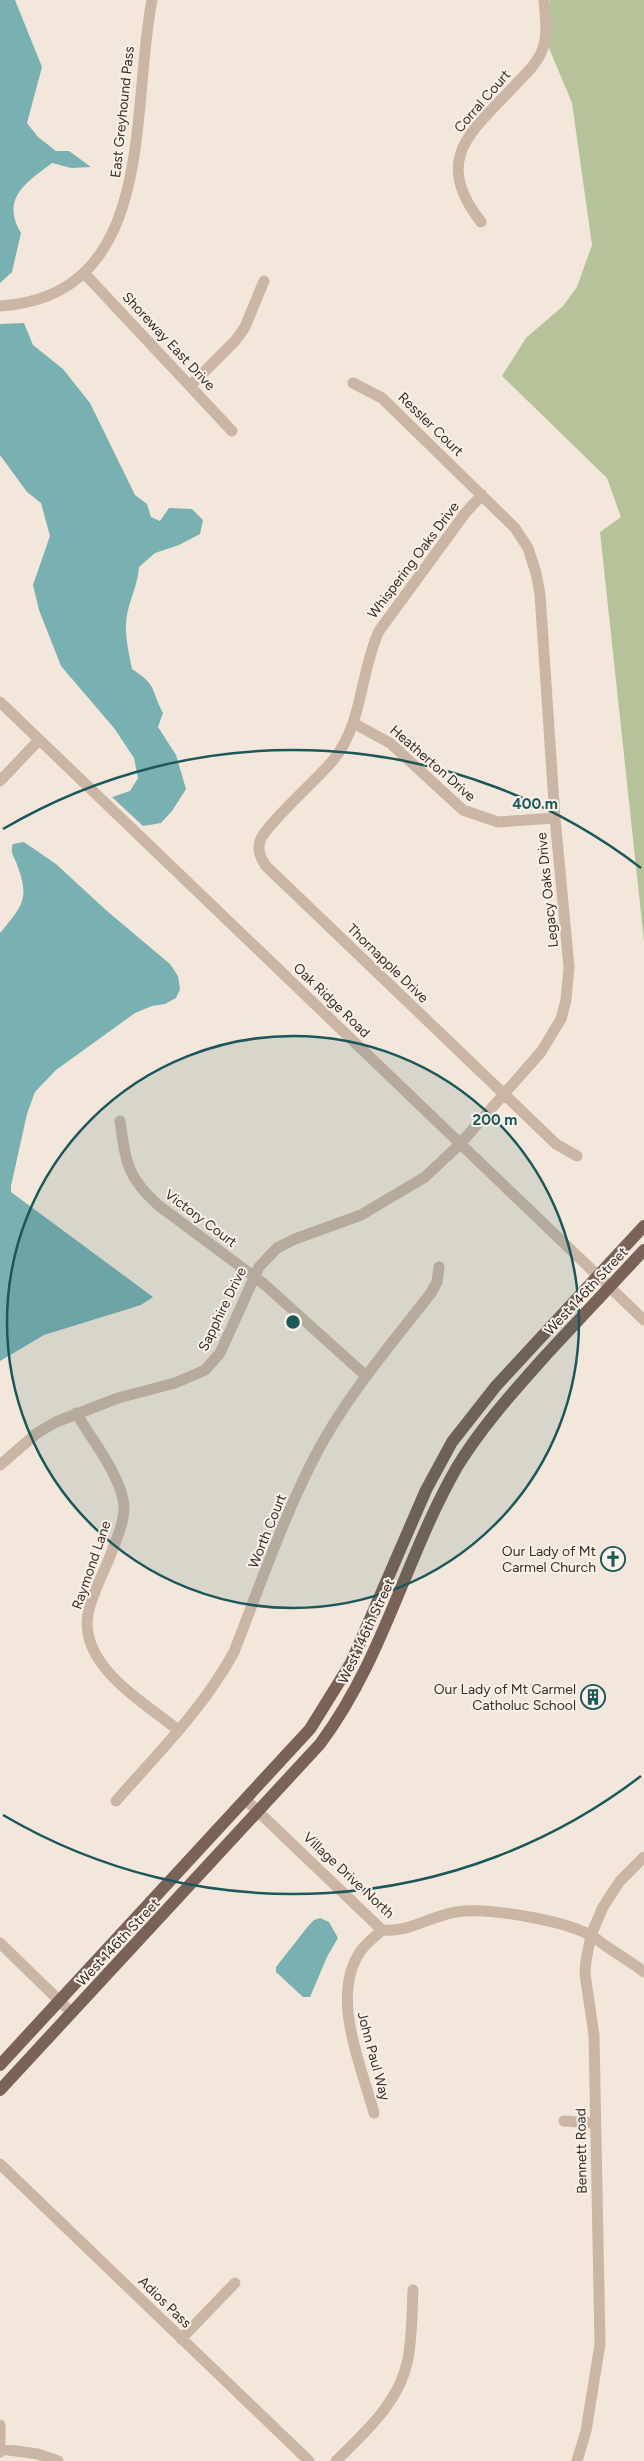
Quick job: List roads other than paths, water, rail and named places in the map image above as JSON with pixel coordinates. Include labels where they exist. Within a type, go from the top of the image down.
[{"type":"main road","name":"West 146th Street","points":[[0,2065],[310,1729],[344,1677],[426,1490],[452,1442],[496,1386],[644,1226]]},
{"type":"main road","name":"West 146th Street","points":[[0,2090],[308,1758],[354,1693],[374,1654],[446,1488],[468,1450],[506,1399],[644,1250]]},
{"type":"street","name":"East Greyhound Pass","points":[[0,306],[23,304],[52,295],[84,273],[98,256],[117,226],[132,178],[145,35],[152,0]]},
{"type":"street","name":"Corral Court","points":[[481,222],[470,208],[460,189],[458,173],[460,154],[469,136],[538,60],[546,38],[544,0]]},
{"type":"street","name":"Shoreway East Drive","points":[[84,273],[232,430]]},
{"type":"street","points":[[190,386],[235,341],[245,327],[264,281]]},
{"type":"street","name":"Ressler Court","points":[[353,383],[382,398],[482,495]]},
{"type":"street","name":"Whispering Oaks Drive","points":[[258,849],[261,837],[334,760],[350,735],[370,649],[379,631],[466,512],[482,495]]},
{"type":"street","name":"Legacy Oaks Drive","points":[[460,1144],[552,1036],[561,1019],[566,1000],[569,967],[555,818],[540,594],[528,548],[515,528],[482,495]]},
{"type":"street","name":"Oak Ridge Road","points":[[0,702],[644,1320]]},
{"type":"street","name":"Heatherton Drive","points":[[353,723],[390,743],[451,801],[469,813],[498,822],[555,818]]},
{"type":"street","points":[[0,781],[39,740]]},
{"type":"street","name":"Thornapple Drive","points":[[258,849],[266,866],[556,1144],[577,1156]]},
{"type":"street","name":"Victory Court","points":[[120,1121],[125,1160],[129,1171],[145,1194],[158,1206],[254,1276],[366,1376]]},
{"type":"street","name":"Sapphire Drive","points":[[0,1465],[37,1433],[76,1413],[118,1398],[175,1383],[205,1370],[220,1353],[259,1267],[277,1248],[295,1239],[361,1215],[425,1177],[460,1144]]},
{"type":"street","name":"Worth Court","points":[[116,1801],[211,1692],[230,1658],[314,1459],[366,1376],[431,1293],[437,1282],[439,1267]]},
{"type":"street","name":"Raymond Lane","points":[[76,1413],[110,1470],[124,1505],[123,1519],[117,1539],[88,1614],[89,1642],[94,1655],[110,1674],[178,1730]]},
{"type":"street","name":"Village Drive North","points":[[246,1800],[382,1930],[402,1930],[454,1912],[485,1911],[534,1919],[591,1935],[644,1972]]},
{"type":"street","name":"Bennett Road","points":[[577,2461],[586,2431],[600,2344],[594,2035],[585,1974],[591,1935],[600,1913],[614,1888],[644,1857]]},
{"type":"street","name":"John Paul Way","points":[[374,2113],[346,2013],[346,1988],[351,1970],[360,1952],[382,1930]]},
{"type":"street","points":[[0,1944],[72,2013]]},
{"type":"street","points":[[564,2121],[595,2123]]},
{"type":"street","name":"Adios Pass","points":[[0,2164],[309,2461]]},
{"type":"street","points":[[181,2338],[235,2283]]},
{"type":"street","points":[[336,2461],[377,2419],[394,2396],[408,2360],[413,2290]]},
{"type":"street","points":[[0,2425],[0,2451],[38,2454],[58,2461]]},
{"type":"water","points":[[0,0],[15,0],[42,67],[27,123],[38,137],[56,151],[69,151],[91,167],[71,168],[52,163],[19,192],[13,210],[15,221],[21,233],[12,272],[0,283]]},
{"type":"water","points":[[24,323],[33,345],[63,369],[90,403],[135,495],[147,504],[151,517],[160,521],[169,508],[192,509],[203,520],[200,534],[179,545],[155,553],[139,567],[127,617],[127,640],[132,669],[146,680],[152,688],[163,713],[158,727],[176,755],[186,789],[172,811],[161,823],[143,826],[112,797],[130,791],[138,778],[134,758],[114,728],[61,666],[39,610],[33,585],[50,536],[41,503],[27,492],[0,455],[0,324]]},
{"type":"water","points":[[24,842],[56,864],[107,911],[170,964],[178,976],[180,989],[176,998],[165,1004],[152,1006],[135,1013],[56,1070],[35,1092],[27,1114],[11,1186],[11,1192],[153,1297],[141,1305],[44,1335],[0,1361],[0,933],[15,915],[22,900],[23,884],[12,849],[13,844]]},
{"type":"water","points":[[320,1918],[329,1922],[338,1938],[327,1957],[310,1997],[303,1997],[276,1972],[276,1967],[309,1925],[314,1920]]},
{"type":"place","name":"Our Lady of Mt Carmel Church","points":[[613,1559]]},
{"type":"place","name":"Our Lady of Mt Carmel Catholuc School","points":[[593,1697]]}]
